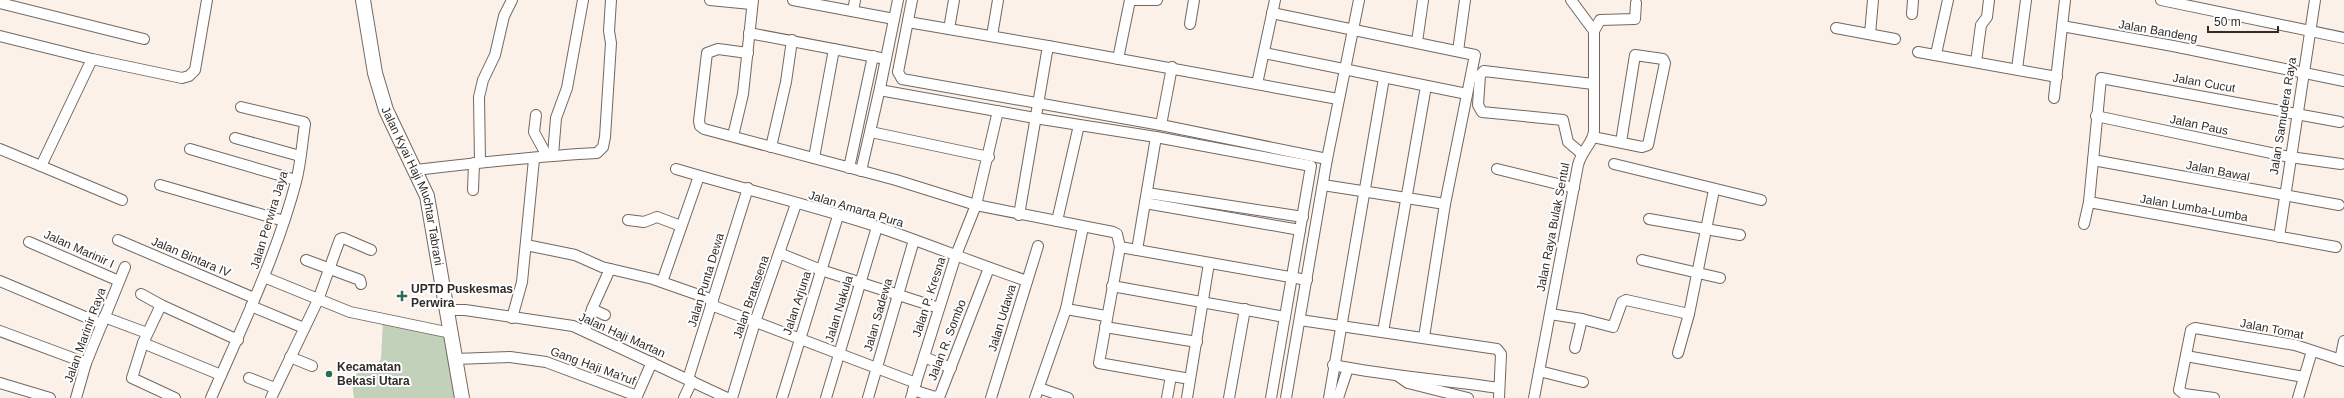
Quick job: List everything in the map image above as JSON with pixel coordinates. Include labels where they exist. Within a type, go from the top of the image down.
[{"type":"street","points":[[0,36],[92,59],[182,78],[189,76],[195,70],[207,0]]},
{"type":"street","name":"Jalan Kyai Haji Muchtar Tabrani","points":[[363,0],[375,73],[386,110],[416,170],[427,196],[462,398]]},
{"type":"street","points":[[473,190],[477,162],[479,97],[483,80],[495,55],[504,16],[512,0]]},
{"type":"street","points":[[550,156],[556,118],[568,88],[583,0]]},
{"type":"street","points":[[416,170],[477,162],[534,159],[550,156],[597,153],[603,147],[611,43],[609,31],[611,0]]},
{"type":"street","points":[[710,0],[752,2],[743,94],[734,136]]},
{"type":"street","points":[[793,0],[894,19]]},
{"type":"street","points":[[853,11],[855,0]]},
{"type":"street","points":[[862,171],[898,0]]},
{"type":"street","points":[[912,0],[898,72],[902,79],[1161,125],[1327,159]]},
{"type":"street","points":[[949,29],[954,0]]},
{"type":"street","points":[[992,36],[998,0]]},
{"type":"street","points":[[1118,59],[1132,0],[1157,0]]},
{"type":"street","points":[[1190,24],[1194,0]]},
{"type":"street","points":[[1257,84],[1275,0]]},
{"type":"street","points":[[1286,398],[1343,70],[1359,0]]},
{"type":"street","points":[[1417,42],[1423,0]]},
{"type":"street","points":[[1458,51],[1465,0]]},
{"type":"street","points":[[1571,0],[1594,31]]},
{"type":"street","points":[[1870,34],[1873,0]]},
{"type":"street","points":[[1912,14],[1913,0]]},
{"type":"street","points":[[1936,54],[1948,0]]},
{"type":"street","points":[[1976,62],[1981,25],[1987,17],[1989,0]]},
{"type":"street","points":[[2016,69],[2026,0]]},
{"type":"street","points":[[2054,98],[2065,0]]},
{"type":"street","points":[[2161,0],[2344,38]]},
{"type":"street","name":"Jalan Samudera Raya","points":[[2278,237],[2283,197],[2298,113],[2302,72],[2315,0]]},
{"type":"street","points":[[0,3],[144,39]]},
{"type":"street","points":[[1621,142],[1634,55],[1662,59],[1665,63],[1648,145],[1642,148],[1594,137],[1594,31],[1600,20],[1635,19],[1636,3]]},
{"type":"street","points":[[1272,13],[1352,31],[1417,42],[1475,56],[1446,204],[1424,338]]},
{"type":"street","points":[[908,22],[1172,67],[1338,99]]},
{"type":"street","name":"Jalan Bandeng","points":[[2062,26],[2172,46],[2344,81]]},
{"type":"street","points":[[1836,28],[1895,39]]},
{"type":"street","points":[[749,33],[886,59]]},
{"type":"street","points":[[771,147],[786,82],[792,40]]},
{"type":"street","points":[[1019,215],[1048,46]]},
{"type":"street","points":[[748,52],[718,49],[707,53],[700,126],[771,147],[862,171],[976,205],[1116,234],[1120,247],[1098,363],[1190,380]]},
{"type":"street","points":[[814,158],[834,49]]},
{"type":"street","points":[[1918,52],[1936,54],[2057,77]]},
{"type":"street","points":[[1264,53],[1467,94]]},
{"type":"street","points":[[849,168],[873,56]]},
{"type":"street","points":[[41,166],[92,59]]},
{"type":"street","points":[[1161,125],[1172,67]]},
{"type":"street","points":[[1581,153],[1568,142],[1563,120],[1482,112],[1478,106],[1480,75],[1484,71],[1593,84]]},
{"type":"street","name":"Jalan Cucut","points":[[2096,116],[2100,80],[2102,77],[2340,122]]},
{"type":"street","points":[[1329,398],[1333,366],[1384,78]]},
{"type":"street","points":[[1383,332],[1426,86]]},
{"type":"street","points":[[880,88],[890,92],[1035,118],[1156,137],[1309,165],[1311,168],[1271,398]]},
{"type":"street","name":"Jalan Perwira Jaya","points":[[240,107],[304,122],[296,180],[284,221],[264,277],[350,312],[451,333]]},
{"type":"street","name":"Jalan P. Kresna","points":[[913,390],[956,255],[976,205],[989,157],[998,111]]},
{"type":"street","points":[[536,115],[534,132],[550,156]]},
{"type":"street","points":[[2084,224],[2089,202],[2096,116]]},
{"type":"street","name":"Jalan Paus","points":[[2096,116],[2290,157],[2341,164]]},
{"type":"street","points":[[1057,221],[1079,125]]},
{"type":"street","points":[[871,132],[989,157]]},
{"type":"street","points":[[1137,250],[1156,137]]},
{"type":"street","name":"Jalan Raya Bulak Sentul","points":[[1534,398],[1581,153],[1594,137]]},
{"type":"street","points":[[235,138],[300,156]]},
{"type":"street","points":[[0,149],[122,200]]},
{"type":"street","points":[[190,149],[296,180]]},
{"type":"street","points":[[512,318],[522,282],[534,159]]},
{"type":"street","name":"Jalan Bawal","points":[[2093,160],[2283,197],[2339,205]]},
{"type":"street","points":[[1614,164],[1714,190],[1761,200]]},
{"type":"street","name":"Jalan Amarta Pura","points":[[676,169],[748,188],[796,204],[876,227],[1027,281]]},
{"type":"street","points":[[1497,169],[1574,188]]},
{"type":"street","points":[[662,282],[699,176]]},
{"type":"street","points":[[160,185],[284,221]]},
{"type":"street","points":[[1323,185],[1446,204]]},
{"type":"street","name":"Jalan Punta Dewa","points":[[684,398],[712,302],[748,188]]},
{"type":"street","points":[[1678,353],[1689,314],[1714,190]]},
{"type":"street","points":[[1146,193],[1303,217]]},
{"type":"street","name":"Jalan Lumba-Lumba","points":[[2089,202],[2336,247]]},
{"type":"street","name":"Jalan Bratasena","points":[[732,398],[755,322],[796,204]]},
{"type":"street","points":[[1145,204],[1300,230]]},
{"type":"street","name":"Jalan Arjuna","points":[[782,398],[799,338],[838,216]]},
{"type":"street","points":[[628,220],[644,222],[657,217],[681,226]]},
{"type":"street","points":[[1649,219],[1740,235]]},
{"type":"street","name":"Jalan Nakula","points":[[826,398],[876,227]]},
{"type":"street","points":[[1035,398],[1066,309],[1083,227]]},
{"type":"street","points":[[271,398],[318,300],[329,268],[342,238],[371,250]]},
{"type":"street","name":"Jalan Bintara IV","points":[[118,240],[253,302],[304,328]]},
{"type":"street","name":"Jalan Sadewa","points":[[868,398],[914,240]]},
{"type":"street","name":"Jalan Marinir I","points":[[29,242],[119,281]]},
{"type":"street","points":[[526,245],[575,255],[610,269],[662,282],[712,302],[755,322],[799,338],[838,355],[877,368],[913,390]]},
{"type":"street","name":"Jalan Udawa","points":[[991,398],[1038,246]]},
{"type":"street","points":[[1120,247],[1209,264],[1307,280]]},
{"type":"street","points":[[779,253],[860,284],[938,308]]},
{"type":"street","points":[[306,260],[360,280],[360,284]]},
{"type":"street","points":[[1642,260],[1720,278]]},
{"type":"street","points":[[1186,398],[1204,302],[1209,264]]},
{"type":"street","name":"Jalan Marinir Raya","points":[[76,398],[86,363],[125,267]]},
{"type":"street","name":"Jalan R. Sombo","points":[[913,390],[938,397],[951,368],[989,268]]},
{"type":"street","points":[[586,331],[592,309],[610,269]]},
{"type":"street","points":[[210,398],[238,340],[264,277]]},
{"type":"street","points":[[0,281],[103,320],[145,338],[221,375]]},
{"type":"street","points":[[1112,286],[1284,317]]},
{"type":"street","points":[[141,294],[238,340]]},
{"type":"street","points":[[1550,314],[1582,319],[1613,327],[1622,302],[1626,300],[1689,314]]},
{"type":"street","points":[[161,304],[145,338],[132,378],[157,395],[175,398]]},
{"type":"street","points":[[592,309],[606,315]]},
{"type":"street","points":[[1066,309],[1106,316]]},
{"type":"street","points":[[1229,398],[1245,309]]},
{"type":"street","name":"Jalan Haji Martan","points":[[447,310],[465,310],[573,326],[727,398]]},
{"type":"street","points":[[1575,348],[1582,319]]},
{"type":"street","points":[[1300,320],[1499,350],[1501,354],[1499,393],[1415,376],[1398,376],[1333,366]]},
{"type":"street","points":[[1106,326],[1197,342]]},
{"type":"street","name":"Jalan Tomat","points":[[2186,356],[2191,330],[2197,328],[2295,345],[2342,361],[2344,341]]},
{"type":"street","points":[[0,331],[86,363]]},
{"type":"street","points":[[2298,398],[2312,351]]},
{"type":"street","points":[[290,356],[312,366]]},
{"type":"street","points":[[2214,398],[2180,392],[2179,387],[2186,356],[2304,377]]},
{"type":"street","name":"Gang Haji Ma'ruf","points":[[455,359],[510,357],[546,362],[635,397],[639,395],[652,362]]},
{"type":"street","points":[[924,357],[951,368]]},
{"type":"street","points":[[1338,398],[1348,368]]},
{"type":"street","points":[[1539,371],[1583,382]]},
{"type":"street","points":[[1167,398],[1171,376]]},
{"type":"street","points":[[1398,376],[1408,383],[1468,398]]},
{"type":"street","points":[[249,378],[275,388]]},
{"type":"street","points":[[0,383],[50,398]]},
{"type":"street","points":[[1039,388],[1068,398]]},
{"type":"green space","points":[[383,319],[451,333],[462,398],[354,398],[351,376],[377,365],[381,359]]},
{"type":"place","name":"UPTD Puskesmas Perwira","points":[[402,296]]},
{"type":"place","name":"Kecamatan Bekasi Utara","points":[[329,374]]}]
